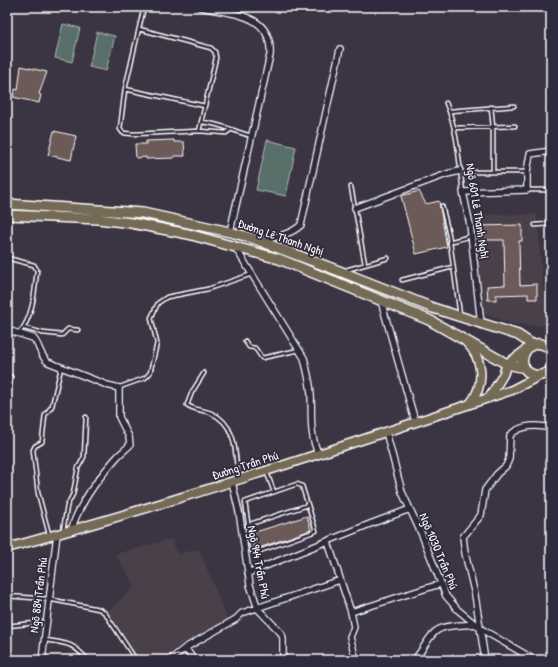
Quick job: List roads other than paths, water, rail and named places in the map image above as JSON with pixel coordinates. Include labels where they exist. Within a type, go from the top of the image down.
[{"type":"highway","name":"Đường Lê Thanh Nghị","points":[[7,204],[143,213],[230,232],[259,241],[460,317],[518,335],[529,348]]},
{"type":"highway","name":"Đường Lê Thanh Nghị","points":[[7,215],[98,219],[131,223],[188,234],[279,258],[429,320],[507,364],[525,368],[532,374],[548,373]]},
{"type":"highway","points":[[525,368],[523,359],[529,348],[542,344],[550,347]]},
{"type":"main road","points":[[457,335],[473,350],[481,372],[477,396],[470,404]]},
{"type":"main road","points":[[489,398],[503,375],[507,364],[529,348]]},
{"type":"main road","name":"Đường Trần Phú","points":[[7,548],[60,534],[319,455],[415,421],[489,398],[524,385],[548,373]]},
{"type":"street","points":[[200,7],[256,20],[265,29],[270,38],[270,55],[230,232]]},
{"type":"street","points":[[259,241],[283,235],[296,230],[301,225],[340,49]]},
{"type":"street","points":[[464,192],[527,190],[527,172],[529,157],[532,152],[551,151]]},
{"type":"street","points":[[355,208],[447,174],[460,171]]},
{"type":"street","name":"Ngõ 601 Lê Thanh Nghị","points":[[464,192],[471,236],[481,324]]},
{"type":"street","points":[[235,246],[304,358],[309,377],[310,424],[314,446],[319,455]]},
{"type":"street","points":[[381,301],[415,421]]},
{"type":"street","points":[[8,333],[19,334],[35,341],[41,357],[48,362],[107,385],[120,388]]},
{"type":"street","name":"Ngõ 884 Trần Phú","points":[[42,660],[48,599],[60,534],[114,461],[130,445],[129,438],[119,417],[120,388]]},
{"type":"street","points":[[485,660],[481,629],[463,537],[481,515],[485,490],[506,466],[509,459],[510,435],[515,430],[528,426],[551,428]]},
{"type":"street","name":"Ngõ 1030 Trần Phú","points":[[386,432],[402,492],[422,535],[446,596],[481,629],[535,660]]},
{"type":"street","name":"Ngõ 944 Trần Phú","points":[[235,481],[248,573],[258,609],[281,633],[284,645],[283,660]]},
{"type":"street","points":[[248,573],[410,509]]},
{"type":"street","points":[[328,542],[351,612],[354,627],[350,637],[356,660]]},
{"type":"street","points":[[170,660],[185,648],[236,619],[242,613],[258,609],[340,580]]},
{"type":"street","points":[[351,612],[440,584]]},
{"type":"street","points":[[414,660],[422,652],[435,632],[441,628],[475,624]]},
{"type":"street","points":[[185,648],[194,660]]},
{"type":"lane","points":[[144,7],[125,89],[120,129],[123,133],[134,134],[199,131],[226,133],[230,130]]},
{"type":"lane","points":[[139,29],[210,48],[216,52],[216,58],[199,131]]},
{"type":"lane","points":[[125,89],[204,106]]},
{"type":"lane","name":"Ngõ 601 Lê Thanh Nghị","points":[[446,103],[450,111],[454,128],[464,192]]},
{"type":"lane","points":[[450,111],[514,106]]},
{"type":"lane","points":[[491,107],[493,127],[493,172]]},
{"type":"lane","points":[[201,122],[226,126],[230,130],[251,136]]},
{"type":"lane","points":[[454,128],[515,126]]},
{"type":"lane","points":[[471,172],[527,172]]},
{"type":"lane","points":[[351,187],[365,264]]},
{"type":"lane","points":[[527,190],[551,190]]},
{"type":"lane","points":[[442,206],[460,317]]},
{"type":"lane","points":[[535,225],[551,224]]},
{"type":"lane","points":[[449,242],[471,236]]},
{"type":"lane","points":[[7,258],[34,265],[37,270],[36,286],[24,328],[19,334]]},
{"type":"lane","points":[[342,272],[388,258]]},
{"type":"lane","points":[[402,280],[453,267]]},
{"type":"lane","points":[[120,388],[146,378],[150,373],[157,343],[151,318],[158,303],[167,297],[208,289],[252,274]]},
{"type":"lane","points":[[24,328],[43,333],[62,335],[68,329],[78,330]]},
{"type":"lane","points":[[245,341],[249,347],[255,348],[262,358],[299,350]]},
{"type":"lane","points":[[60,534],[38,493],[33,450],[35,446],[42,442],[45,415],[52,406],[61,367]]},
{"type":"lane","points":[[204,373],[192,392],[187,404],[221,418],[228,425],[233,441],[235,481]]},
{"type":"lane","points":[[7,374],[11,377],[7,400]]},
{"type":"lane","points":[[60,534],[67,506],[73,494],[78,468],[84,457],[86,417]]},
{"type":"lane","points":[[266,471],[274,492]]},
{"type":"lane","points":[[300,485],[308,505],[316,531],[257,552],[252,550],[250,546],[244,505],[246,501],[300,485]]},
{"type":"lane","points":[[247,525],[308,505]]},
{"type":"lane","points":[[7,596],[48,599],[93,607],[105,613],[136,660]]},
{"type":"lane","points":[[7,626],[46,622]]},
{"type":"lane","points":[[44,640],[65,642],[76,646],[88,660]]}]
